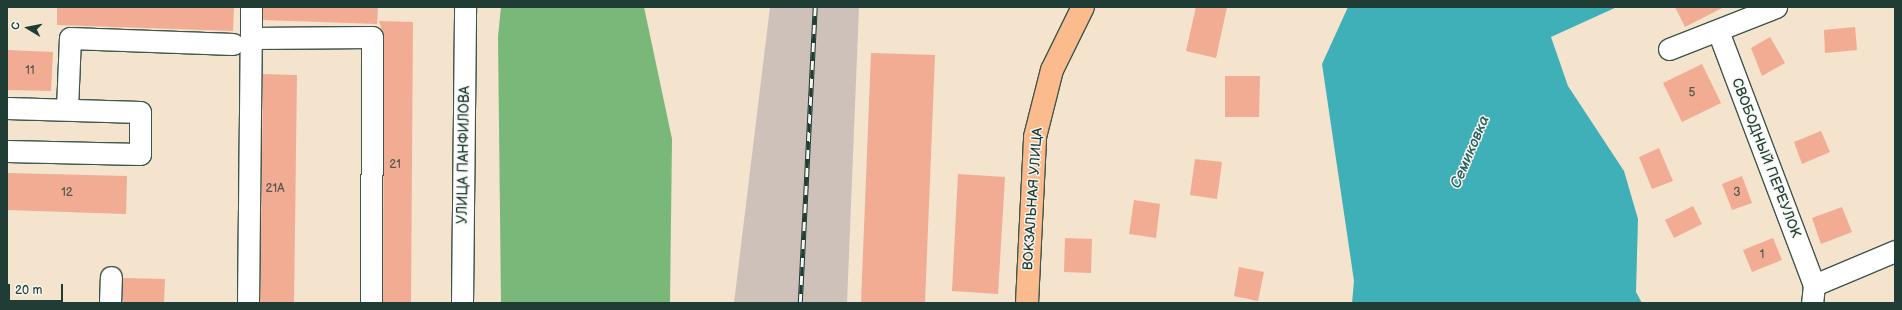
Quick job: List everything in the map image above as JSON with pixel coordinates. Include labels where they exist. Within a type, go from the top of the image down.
[{"type":"main road","name":"ВОКЗАЛЬНАЯ УЛИЦА","points":[[1027,303],[1035,137],[1052,70],[1083,7]]},
{"type":"street","points":[[248,303],[242,41],[251,7]]},
{"type":"street","name":"УЛИЦА ПАНФИЛОВА","points":[[462,303],[465,7]]},
{"type":"street","points":[[1669,49],[1776,7]]},
{"type":"street","name":"СВОБОДНЫЙ ПЕРЕУЛОК","points":[[1718,31],[1813,294]]},
{"type":"street","points":[[67,109],[70,38],[242,41],[372,37],[371,303]]},
{"type":"street","points":[[7,108],[140,112],[140,154],[7,151]]},
{"type":"street","points":[[1813,294],[1895,251]]},
{"type":"street","points":[[110,303],[111,277]]},
{"type":"shaded area","points":[[770,7],[859,7],[847,303],[734,303]]},
{"type":"green space","points":[[501,7],[644,7],[672,139],[670,303],[501,303],[498,37]]},
{"type":"water","name":"Семиковка","points":[[1348,7],[1617,7],[1551,37],[1568,86],[1624,171],[1638,219],[1636,292],[1642,303],[1352,303],[1354,281],[1322,64]]},
{"type":"building","points":[[57,7],[234,7],[233,31],[57,25]]},
{"type":"building","points":[[263,7],[378,7],[377,24],[263,20]]},
{"type":"building","points":[[1196,7],[1227,7],[1216,58],[1186,51]]},
{"type":"building","points":[[1675,7],[1724,7],[1685,27]]},
{"type":"building","points":[[379,21],[413,22],[411,303],[383,303],[384,37]]},
{"type":"building","points":[[1855,27],[1857,50],[1825,53],[1824,30]]},
{"type":"building","points":[[1770,37],[1785,63],[1762,76],[1751,48]]},
{"type":"building","points":[[7,50],[53,52],[51,91],[7,90]]},
{"type":"building","points":[[871,53],[935,55],[925,303],[861,303]]},
{"type":"building","points":[[1702,64],[1721,103],[1682,122],[1663,83]]},
{"type":"building","points":[[263,74],[297,75],[294,303],[260,303]]},
{"type":"building","points":[[1225,76],[1260,76],[1259,117],[1225,117]]},
{"type":"building","points":[[1821,131],[1830,152],[1802,164],[1794,142]]},
{"type":"building","points":[[1659,148],[1673,181],[1652,189],[1639,157]]},
{"type":"building","points":[[1195,159],[1222,162],[1217,199],[1190,195]]},
{"type":"building","points":[[7,173],[127,176],[126,214],[7,210]]},
{"type":"building","points":[[958,174],[1005,177],[998,294],[952,291]]},
{"type":"building","points":[[1742,176],[1752,203],[1732,210],[1722,184]]},
{"type":"building","points":[[1134,200],[1160,204],[1156,238],[1129,234]]},
{"type":"building","points":[[1693,206],[1702,224],[1674,238],[1665,220]]},
{"type":"building","points":[[1842,207],[1852,232],[1821,244],[1812,218]]},
{"type":"building","points":[[1065,238],[1092,239],[1091,273],[1064,272]]},
{"type":"building","points":[[1773,238],[1782,260],[1752,272],[1743,250]]},
{"type":"building","points":[[1239,267],[1264,272],[1258,301],[1234,296]]},
{"type":"building","points":[[123,278],[165,279],[164,303],[122,303]]},
{"type":"railway","points":[[800,303],[815,7]]}]
